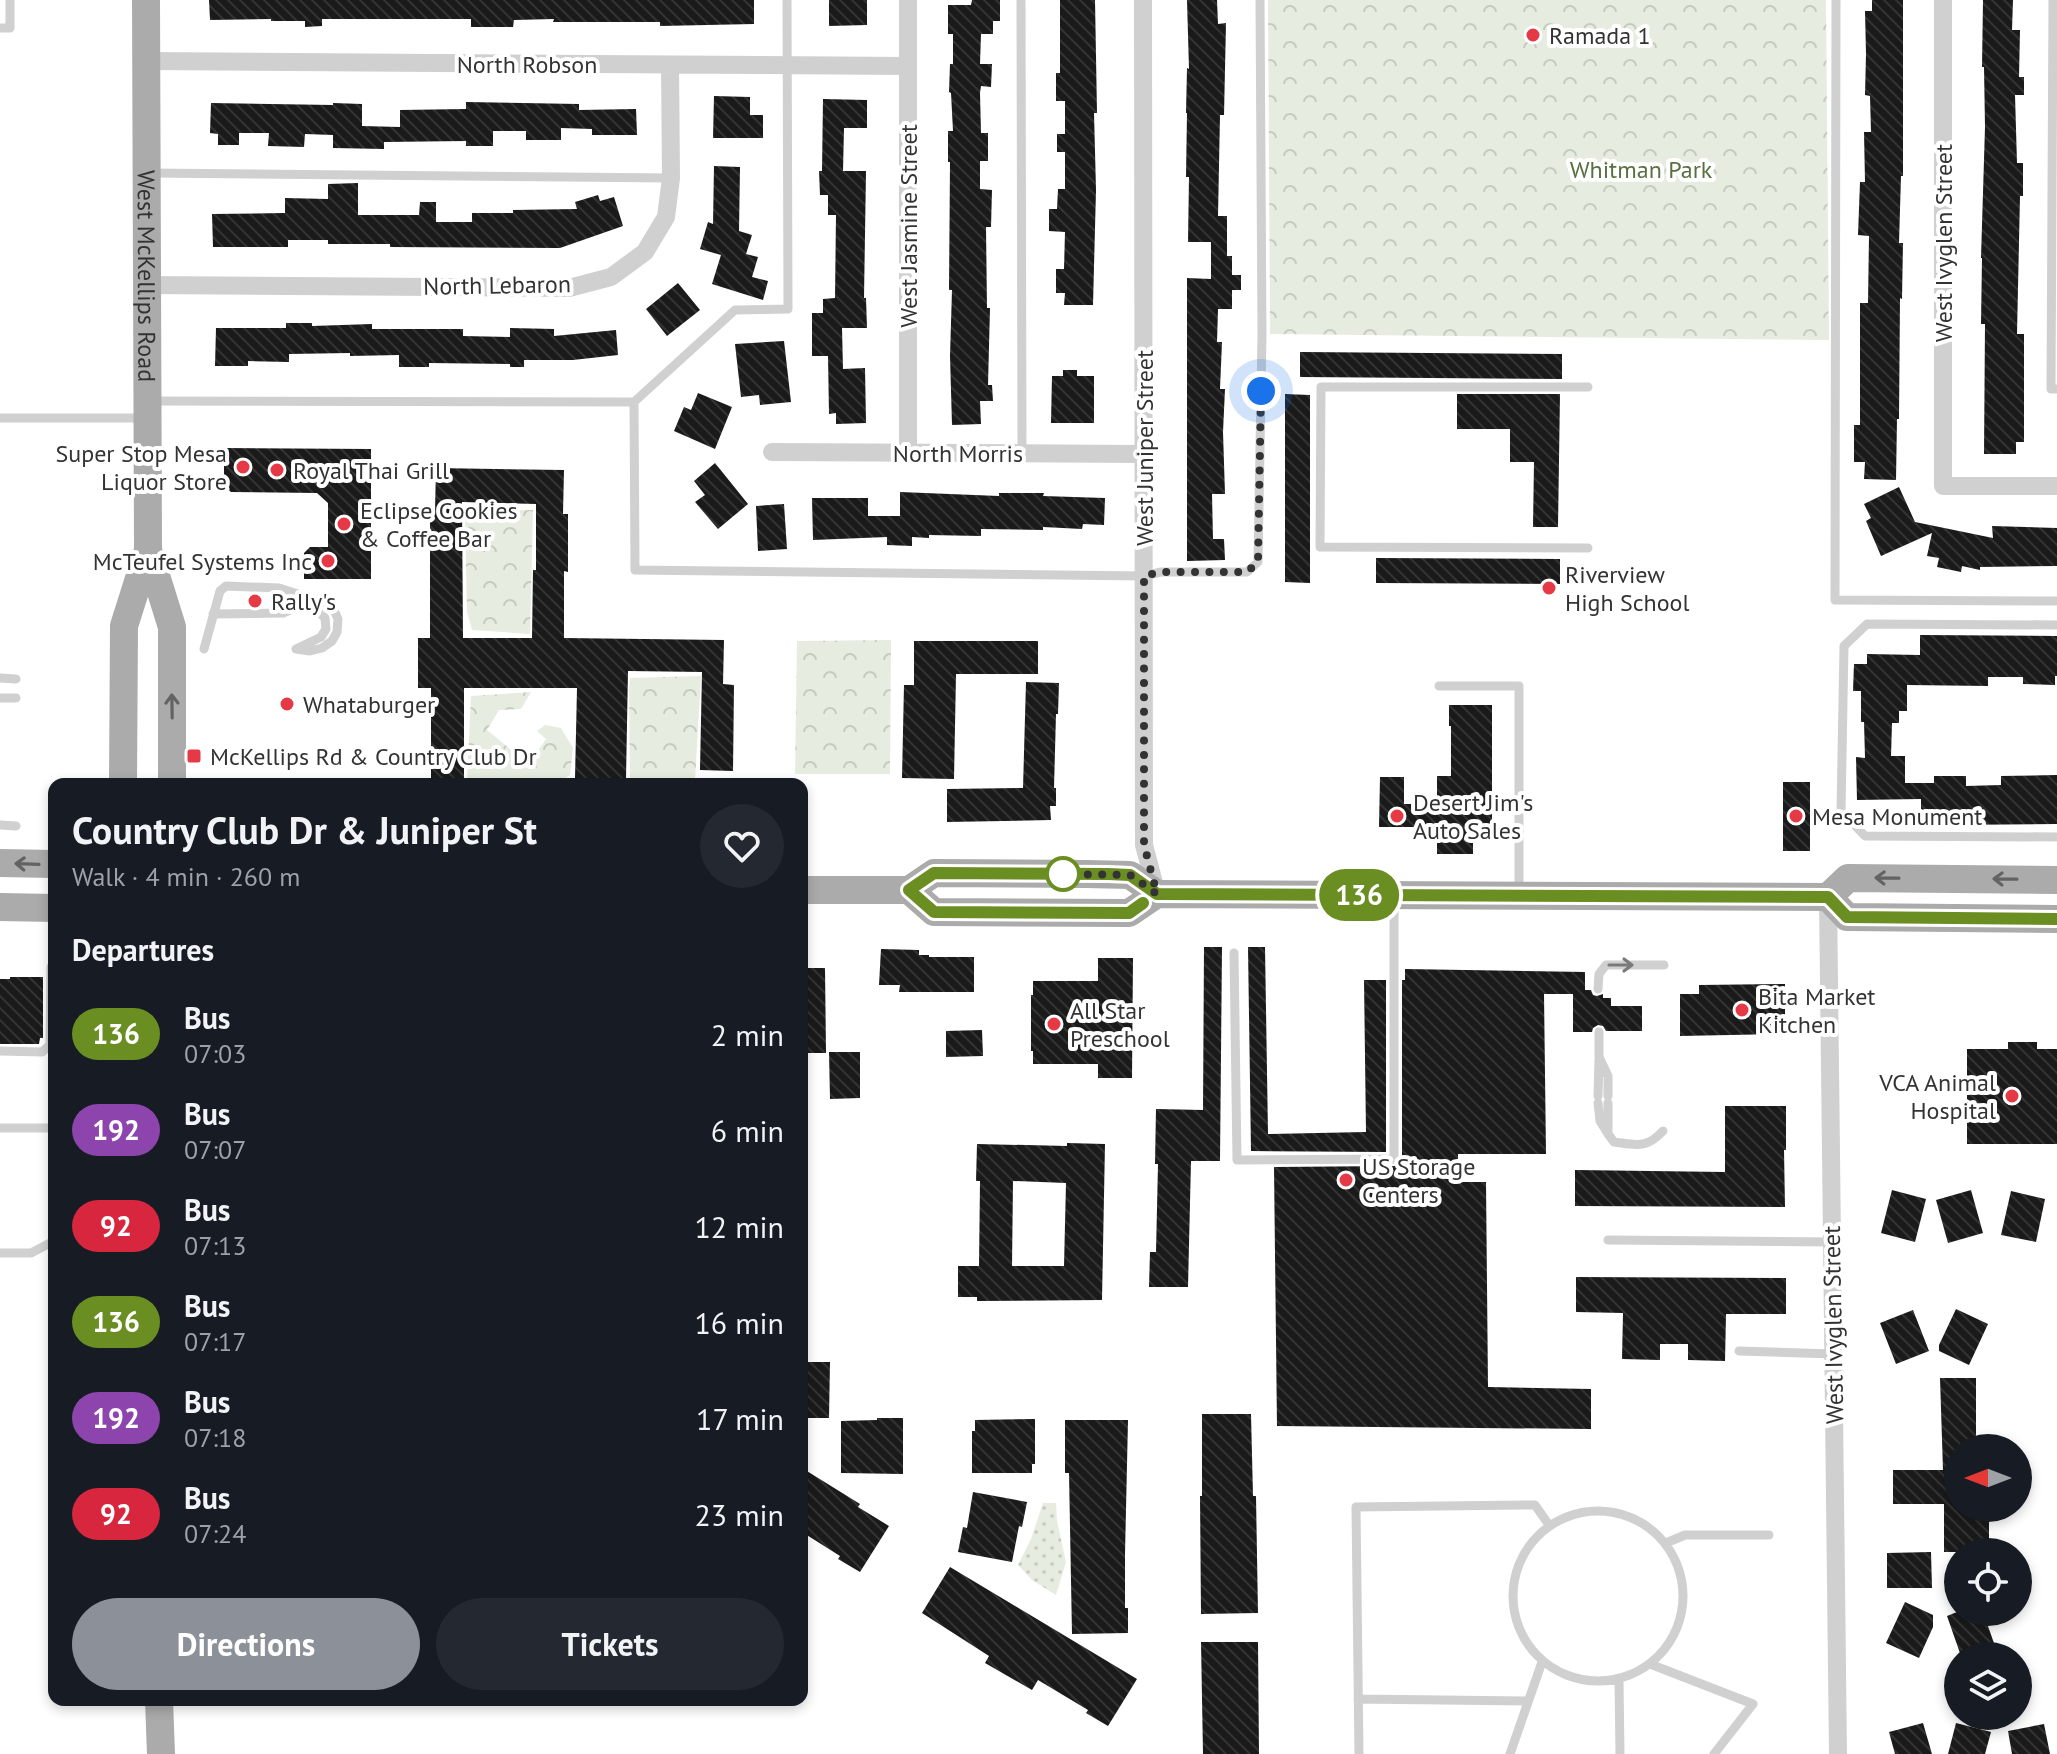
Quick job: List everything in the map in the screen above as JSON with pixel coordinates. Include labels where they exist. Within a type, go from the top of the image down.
[{"type":"main road","name":"West McKellips Road","points":[[146,0],[148,550],[172,627],[172,778]]},
{"type":"main road","name":"West McKellips Road","points":[[123,778],[124,626],[148,550]]},
{"type":"main road","points":[[0,863],[48,864]]},
{"type":"main road","points":[[808,890],[909,890],[934,873],[1086,874],[1130,875],[1157,894]]},
{"type":"main road","points":[[909,890],[934,912],[1129,913],[1157,894],[1828,897],[1848,878],[2057,880]]},
{"type":"main road","points":[[1828,897],[1847,917],[2057,919]]},
{"type":"main road","points":[[0,907],[48,908]]},
{"type":"main road","points":[[159,1706],[161,1754]]},
{"type":"street","name":"West Jasmine Street","points":[[908,0],[908,453]]},
{"type":"street","name":"West Juniper Street","points":[[1143,0],[1144,845],[1157,894]]},
{"type":"street","name":"West Ivyglen Street","points":[[1943,0],[1943,486],[2057,486]]},
{"type":"street","name":"North Robson","points":[[146,61],[908,66]]},
{"type":"street","name":"North Lebaron","points":[[147,285],[569,288],[611,277],[645,252],[666,217],[671,178],[670,65]]},
{"type":"street","name":"North Morris","points":[[772,452],[1144,454]]},
{"type":"street","name":"West Ivyglen Street","points":[[1828,897],[1838,1754]]},
{"type":"lane","points":[[5,28],[10,0]]},
{"type":"lane","points":[[0,418],[147,409],[634,402],[735,310],[788,309],[787,0]]},
{"type":"lane","points":[[1021,0],[1022,453]]},
{"type":"lane","points":[[634,402],[635,570],[1144,576],[1161,572],[1247,572],[1258,562],[1262,334],[1260,0]]},
{"type":"lane","points":[[1836,0],[1835,600],[2057,601]]},
{"type":"lane","points":[[2053,0],[2051,389],[2057,389]]},
{"type":"lane","points":[[147,173],[671,178]]},
{"type":"lane","points":[[1588,387],[1321,387],[1320,547],[1588,548]]},
{"type":"lane","points":[[204,649],[213,614],[220,591],[226,586],[279,588],[323,602],[333,608],[338,619],[337,632],[332,641],[322,648],[310,651],[296,649],[321,637],[326,629],[325,618],[316,609],[306,606],[283,613],[213,614]]},
{"type":"lane","points":[[2057,625],[1867,624],[1844,646],[1841,811],[1865,836],[2057,837]]},
{"type":"lane","points":[[0,678],[16,679]]},
{"type":"lane","points":[[1439,686],[1519,686],[1519,895]]},
{"type":"lane","points":[[0,698],[16,698]]},
{"type":"lane","points":[[0,825],[16,826]]},
{"type":"lane","points":[[1234,953],[1237,1160],[1394,1159],[1394,895]]},
{"type":"lane","points":[[1598,989],[1599,974],[1606,965],[1664,965]]},
{"type":"lane","points":[[1599,1032],[1599,1057],[1608,1076],[1603,1100],[1608,1134],[1614,1142],[1636,1145],[1653,1142],[1663,1131]]},
{"type":"lane","points":[[0,1051],[42,1052],[48,1047]]},
{"type":"lane","points":[[0,1128],[48,1128]]},
{"type":"lane","points":[[1608,1240],[1832,1242]]},
{"type":"lane","points":[[0,1253],[31,1253],[48,1244]]},
{"type":"lane","points":[[1739,1351],[1834,1354]]},
{"type":"lane","points":[[1359,1754],[1356,1507],[1535,1505],[1549,1525]]},
{"type":"lane","points":[[1598,1510],[1623,1514],[1647,1525],[1666,1543],[1679,1567],[1684,1593],[1680,1620],[1669,1645],[1650,1664],[1619,1680],[1592,1682],[1566,1676],[1542,1662],[1525,1642],[1515,1618],[1512,1592],[1518,1566],[1530,1543],[1549,1525],[1572,1514],[1598,1510]]},
{"type":"lane","points":[[1666,1543],[1685,1535],[1769,1535]]},
{"type":"lane","points":[[1510,1754],[1542,1662]]},
{"type":"lane","points":[[1650,1664],[1753,1704],[1714,1754]]},
{"type":"lane","points":[[1619,1680],[1620,1754]]},
{"type":"lane","points":[[1358,1699],[1528,1701]]},
{"type":"green space","name":"Whitman Park","points":[[1268,0],[1826,0],[1829,340],[1270,334]]},
{"type":"green space","points":[[533,510],[530,634],[472,630],[467,612],[465,517],[473,511]]},
{"type":"green space","points":[[891,640],[890,774],[795,774],[797,641]]},
{"type":"green space","points":[[701,676],[695,778],[630,778],[630,678]]},
{"type":"green space","points":[[531,692],[521,709],[499,710],[487,730],[522,759],[540,748],[546,739],[537,731],[545,725],[561,728],[573,748],[570,775],[565,778],[467,778],[471,696]]},
{"type":"green space","points":[[1043,1503],[1056,1503],[1066,1562],[1056,1595],[1032,1580],[1018,1565]]},
{"type":"building","points":[[209,0],[754,0],[754,24],[660,26],[660,22],[553,22],[554,19],[514,20],[513,27],[471,27],[471,19],[322,19],[322,26],[305,27],[305,21],[210,20]]},
{"type":"building","points":[[829,0],[867,0],[867,25],[829,26]]},
{"type":"building","points":[[972,0],[1000,0],[1000,21],[993,21],[993,34],[981,34],[980,64],[992,64],[991,87],[981,86],[980,93],[981,133],[988,133],[988,161],[980,161],[980,189],[992,190],[991,227],[986,227],[987,308],[990,308],[988,385],[992,385],[993,401],[980,401],[981,424],[952,425],[948,131],[953,131],[949,92],[953,34],[948,34],[948,5],[971,5]]},
{"type":"building","points":[[1060,0],[1095,0],[1097,113],[1094,113],[1096,190],[1093,305],[1064,305],[1065,293],[1056,293],[1056,269],[1064,269],[1065,232],[1049,231],[1049,209],[1057,209],[1058,189],[1065,189],[1065,152],[1057,152],[1057,134],[1065,134],[1065,101],[1056,101],[1056,73],[1060,73]]},
{"type":"building","points":[[1187,0],[1217,0],[1218,24],[1226,23],[1218,216],[1227,216],[1227,256],[1232,256],[1232,275],[1241,275],[1241,290],[1232,290],[1232,309],[1218,309],[1217,342],[1222,342],[1220,389],[1225,389],[1225,494],[1212,494],[1213,539],[1224,539],[1225,560],[1187,561],[1187,278],[1211,279],[1211,242],[1188,242]]},
{"type":"building","points":[[1872,0],[1903,0],[1903,176],[1899,243],[1903,243],[1896,480],[1864,479],[1865,462],[1854,462],[1854,425],[1860,425],[1860,303],[1868,303],[1869,236],[1858,235],[1860,182],[1865,182],[1864,132],[1871,132],[1870,96],[1865,95],[1865,11],[1872,11]]},
{"type":"building","points":[[1983,0],[2013,0],[2012,30],[2020,30],[2019,77],[2024,77],[2024,95],[2015,95],[2017,163],[2023,163],[2017,334],[2024,334],[2024,442],[2016,442],[2016,454],[1984,454],[1985,324],[1981,324],[1985,127]]},
{"type":"building","points":[[714,96],[750,97],[750,115],[763,115],[763,138],[713,138]]},
{"type":"building","points":[[823,99],[867,100],[867,128],[844,128],[843,171],[866,171],[864,298],[867,328],[842,328],[843,369],[865,368],[866,423],[836,424],[836,413],[829,414],[828,356],[812,356],[812,313],[823,313],[823,299],[835,298],[836,215],[828,215],[828,195],[820,195]]},
{"type":"building","points":[[466,102],[579,104],[579,110],[636,109],[637,135],[592,135],[592,129],[561,128],[561,140],[526,140],[526,131],[493,131],[493,146],[466,146],[466,141],[384,142],[384,149],[333,148],[333,135],[305,134],[304,147],[268,146],[269,133],[239,133],[239,145],[218,145],[218,134],[210,133],[211,103],[362,104],[362,126],[400,127],[400,110],[466,109]]},
{"type":"building","points":[[714,166],[740,167],[739,231],[752,235],[746,254],[758,257],[752,277],[768,281],[763,300],[712,284],[721,255],[700,249],[708,222],[713,224]]},
{"type":"building","points":[[358,183],[358,215],[419,215],[420,202],[436,202],[436,222],[472,222],[472,213],[577,209],[575,202],[598,195],[600,201],[614,197],[623,226],[560,248],[390,247],[390,244],[328,244],[328,240],[288,240],[288,247],[213,247],[212,214],[285,213],[285,198],[328,199],[328,184]]},
{"type":"building","points":[[678,283],[700,310],[667,336],[646,309]]},
{"type":"building","points":[[286,323],[312,323],[312,326],[372,324],[372,329],[463,329],[463,336],[510,337],[510,328],[554,329],[554,336],[616,330],[618,355],[573,360],[524,360],[524,367],[510,367],[510,364],[429,363],[429,367],[399,367],[399,355],[289,354],[289,362],[248,361],[248,366],[215,366],[216,328],[286,328]]},
{"type":"building","points":[[784,341],[791,402],[760,405],[759,395],[741,397],[735,344]]},
{"type":"building","points":[[1300,352],[1562,354],[1562,379],[1300,377]]},
{"type":"building","points":[[1063,370],[1077,370],[1077,376],[1094,376],[1094,423],[1051,423],[1052,376],[1063,376]]},
{"type":"building","points":[[698,393],[732,407],[715,449],[674,431],[684,407],[691,410]]},
{"type":"building","points":[[1285,394],[1310,395],[1310,583],[1285,582]]},
{"type":"building","points":[[1457,394],[1560,394],[1558,527],[1533,527],[1534,462],[1510,462],[1510,429],[1457,429]]},
{"type":"building","points":[[224,448],[371,449],[371,579],[304,579],[304,553],[310,547],[328,547],[328,503],[317,493],[231,492],[224,486]]},
{"type":"building","points":[[715,463],[748,504],[718,529],[695,502],[705,495],[694,481]]},
{"type":"building","points":[[436,468],[564,470],[563,514],[568,514],[568,572],[564,571],[564,638],[724,640],[723,684],[734,685],[733,771],[700,770],[702,672],[628,671],[626,778],[575,778],[577,688],[464,688],[464,778],[431,778],[431,688],[418,688],[418,638],[430,638],[430,511],[435,511]],"holes":[[[462,502],[536,504],[536,570],[533,570],[532,638],[463,638]]]},
{"type":"building","points":[[1899,487],[1915,522],[1993,538],[1992,526],[2057,528],[2057,566],[1980,567],[1980,570],[1962,566],[1961,572],[1937,567],[1939,558],[1927,556],[1932,533],[1881,556],[1866,521],[1871,518],[1864,504]]},
{"type":"building","points":[[900,492],[999,496],[999,493],[1044,493],[1043,496],[1105,498],[1104,525],[1083,524],[1082,529],[981,529],[981,536],[912,537],[912,546],[887,545],[887,537],[813,540],[812,498],[868,498],[868,516],[900,516]]},
{"type":"building","points":[[784,504],[787,549],[758,551],[756,506]]},
{"type":"building","points":[[1376,558],[1560,559],[1560,584],[1376,583]]},
{"type":"building","points":[[1920,635],[2057,636],[2055,685],[2023,684],[2023,677],[1988,677],[1988,686],[1907,685],[1907,711],[1899,711],[1899,723],[1892,723],[1891,756],[1905,756],[1905,783],[1934,783],[1934,776],[1966,776],[1966,786],[2001,785],[2001,776],[2057,775],[2057,824],[1945,825],[1945,820],[1921,820],[1921,799],[1857,800],[1856,757],[1865,758],[1861,691],[1853,691],[1854,664],[1867,664],[1867,654],[1920,655]]},
{"type":"building","points":[[914,641],[1038,641],[1038,674],[956,674],[954,779],[902,778],[904,685],[914,685]]},
{"type":"building","points":[[1026,682],[1059,683],[1054,788],[1056,806],[1050,806],[1051,820],[947,822],[947,789],[1023,788]]},
{"type":"building","points":[[1449,705],[1492,705],[1492,832],[1473,832],[1473,854],[1437,854],[1437,827],[1379,827],[1380,777],[1404,777],[1404,804],[1437,804],[1437,776],[1451,776]]},
{"type":"building","name":"Mesa Monument","points":[[1783,782],[1810,782],[1810,851],[1783,851]]},
{"type":"building","points":[[1204,947],[1222,947],[1220,1161],[1191,1161],[1188,1287],[1149,1287],[1150,1252],[1156,1252],[1156,1109],[1203,1110]]},
{"type":"building","points":[[1248,947],[1265,947],[1268,1134],[1366,1132],[1364,980],[1386,980],[1386,1152],[1251,1151]]},
{"type":"building","points":[[881,949],[919,950],[919,955],[929,957],[974,957],[974,992],[899,992],[900,985],[879,985]]},
{"type":"building","points":[[1098,958],[1133,958],[1132,1078],[1098,1078],[1098,1064],[1033,1064],[1033,981],[1098,981]]},
{"type":"building","points":[[808,968],[825,968],[826,1053],[808,1053]]},
{"type":"building","points":[[1405,969],[1585,972],[1585,990],[1591,990],[1593,995],[1603,994],[1603,998],[1611,998],[1611,1006],[1642,1006],[1642,1031],[1606,1031],[1598,1025],[1592,1032],[1573,1032],[1573,994],[1544,994],[1546,1154],[1458,1154],[1458,1182],[1486,1182],[1488,1387],[1591,1389],[1591,1429],[1277,1426],[1274,1167],[1394,1166],[1400,1163],[1402,980],[1405,980]]},
{"type":"building","points":[[43,977],[43,1038],[40,1038],[39,1044],[0,1044],[0,979]]},
{"type":"building","name":"Bita Market Kitchen","points":[[1785,984],[1785,1034],[1680,1036],[1680,994],[1699,994],[1699,985]]},
{"type":"building","points":[[982,1030],[983,1056],[946,1057],[946,1031]]},
{"type":"building","name":"VCA Animal Hospital","points":[[2008,1042],[2037,1042],[2037,1049],[2057,1049],[2057,1144],[1967,1144],[1967,1049],[2008,1049]]},
{"type":"building","points":[[829,1052],[860,1052],[860,1098],[830,1099]]},
{"type":"building","points":[[1725,1106],[1786,1106],[1785,1207],[1575,1206],[1575,1170],[1725,1172]]},
{"type":"building","points":[[1067,1143],[1105,1144],[1102,1300],[977,1301],[977,1297],[958,1297],[958,1266],[979,1266],[977,1144],[1067,1146]],"holes":[[[1013,1181],[1066,1183],[1064,1266],[1012,1266]]]},
{"type":"building","points":[[1892,1190],[1926,1199],[1915,1242],[1881,1233]]},
{"type":"building","points":[[1971,1190],[1983,1233],[1948,1243],[1936,1200]]},
{"type":"building","points":[[2011,1191],[2045,1199],[2036,1242],[2001,1235]]},
{"type":"building","points":[[1576,1277],[1786,1278],[1786,1314],[1726,1314],[1725,1361],[1688,1360],[1688,1344],[1660,1344],[1660,1360],[1622,1359],[1623,1313],[1576,1312]]},
{"type":"building","points":[[1956,1309],[1988,1324],[1969,1365],[1939,1351]]},
{"type":"building","points":[[1913,1310],[1929,1351],[1896,1364],[1880,1323]]},
{"type":"building","points":[[808,1362],[830,1362],[829,1418],[808,1418]]},
{"type":"building","points":[[1940,1378],[1976,1378],[1976,1434],[1944,1434],[1944,1504],[1893,1504],[1893,1470],[1943,1470]]},
{"type":"building","points":[[1202,1414],[1251,1414],[1258,1613],[1201,1614]]},
{"type":"building","points":[[903,1418],[903,1474],[841,1473],[841,1421]]},
{"type":"building","points":[[1035,1419],[1035,1464],[1032,1464],[1032,1473],[972,1473],[975,1420]]},
{"type":"building","points":[[1065,1420],[1128,1420],[1125,1608],[1128,1608],[1128,1633],[1072,1634]]},
{"type":"building","points":[[808,1472],[889,1526],[860,1572],[838,1559],[840,1556],[808,1536]]},
{"type":"building","points":[[973,1492],[1027,1502],[1012,1562],[958,1552],[963,1527],[967,1528]]},
{"type":"building","points":[[1944,1522],[1989,1522],[1989,1538],[1944,1538]]},
{"type":"building","points":[[1931,1552],[1932,1588],[1887,1588],[1887,1553]]},
{"type":"building","points":[[950,1567],[1137,1679],[1108,1726],[1038,1680],[1032,1690],[985,1663],[989,1656],[922,1613]]},
{"type":"building","points":[[1905,1602],[1933,1615],[1933,1627],[1919,1658],[1886,1643]]},
{"type":"building","points":[[1950,1626],[1988,1626],[1994,1642],[1956,1642]]},
{"type":"building","points":[[1201,1642],[1258,1642],[1259,1754],[1203,1754]]},
{"type":"building","points":[[1923,1723],[1932,1754],[1895,1754],[1889,1732]]},
{"type":"building","points":[[2044,1724],[2050,1754],[2012,1754],[2008,1731],[2032,1730],[2032,1726]]},
{"type":"building","points":[[1954,1730],[1991,1732],[1985,1754],[1948,1754]]},
{"type":"bus line","name":"136","points":[[1143,903],[1129,913],[934,912],[909,890],[934,873],[1108,874],[1130,875],[1157,894],[1828,897],[1847,917],[2057,919]]},
{"type":"place","name":"Ramada 1","points":[[1533,35]]},
{"type":"place","name":"Super Stop Mesa Liquor Store","points":[[243,467]]},
{"type":"place","name":"Royal Thai Grill","points":[[277,470]]},
{"type":"place","name":"Eclipse Cookies & Coffee Bar","points":[[344,524]]},
{"type":"place","name":"McTeufel Systems Inc","points":[[328,561]]},
{"type":"place","name":"Riverview High School","points":[[1549,588]]},
{"type":"place","name":"Rally's","points":[[255,601]]},
{"type":"place","name":"Whataburger","points":[[287,704]]},
{"type":"place","name":"McKellips Rd & Country Club Dr","points":[[194,756]]},
{"type":"place","name":"Desert Jim's Auto Sales","points":[[1397,816]]},
{"type":"place","name":"Mesa Monument","points":[[1796,816]]},
{"type":"place","name":"Bita Market Kitchen","points":[[1742,1010]]},
{"type":"place","name":"All Star Preschool","points":[[1054,1024]]},
{"type":"place","name":"VCA Animal Hospital","points":[[2012,1096]]},
{"type":"place","name":"US Storage Centers","points":[[1346,1180]]},
{"type":"route","points":[[1063,874],[1130,875],[1157,894],[1144,845],[1144,576],[1161,572],[1247,572],[1258,562],[1261,391]]}]
